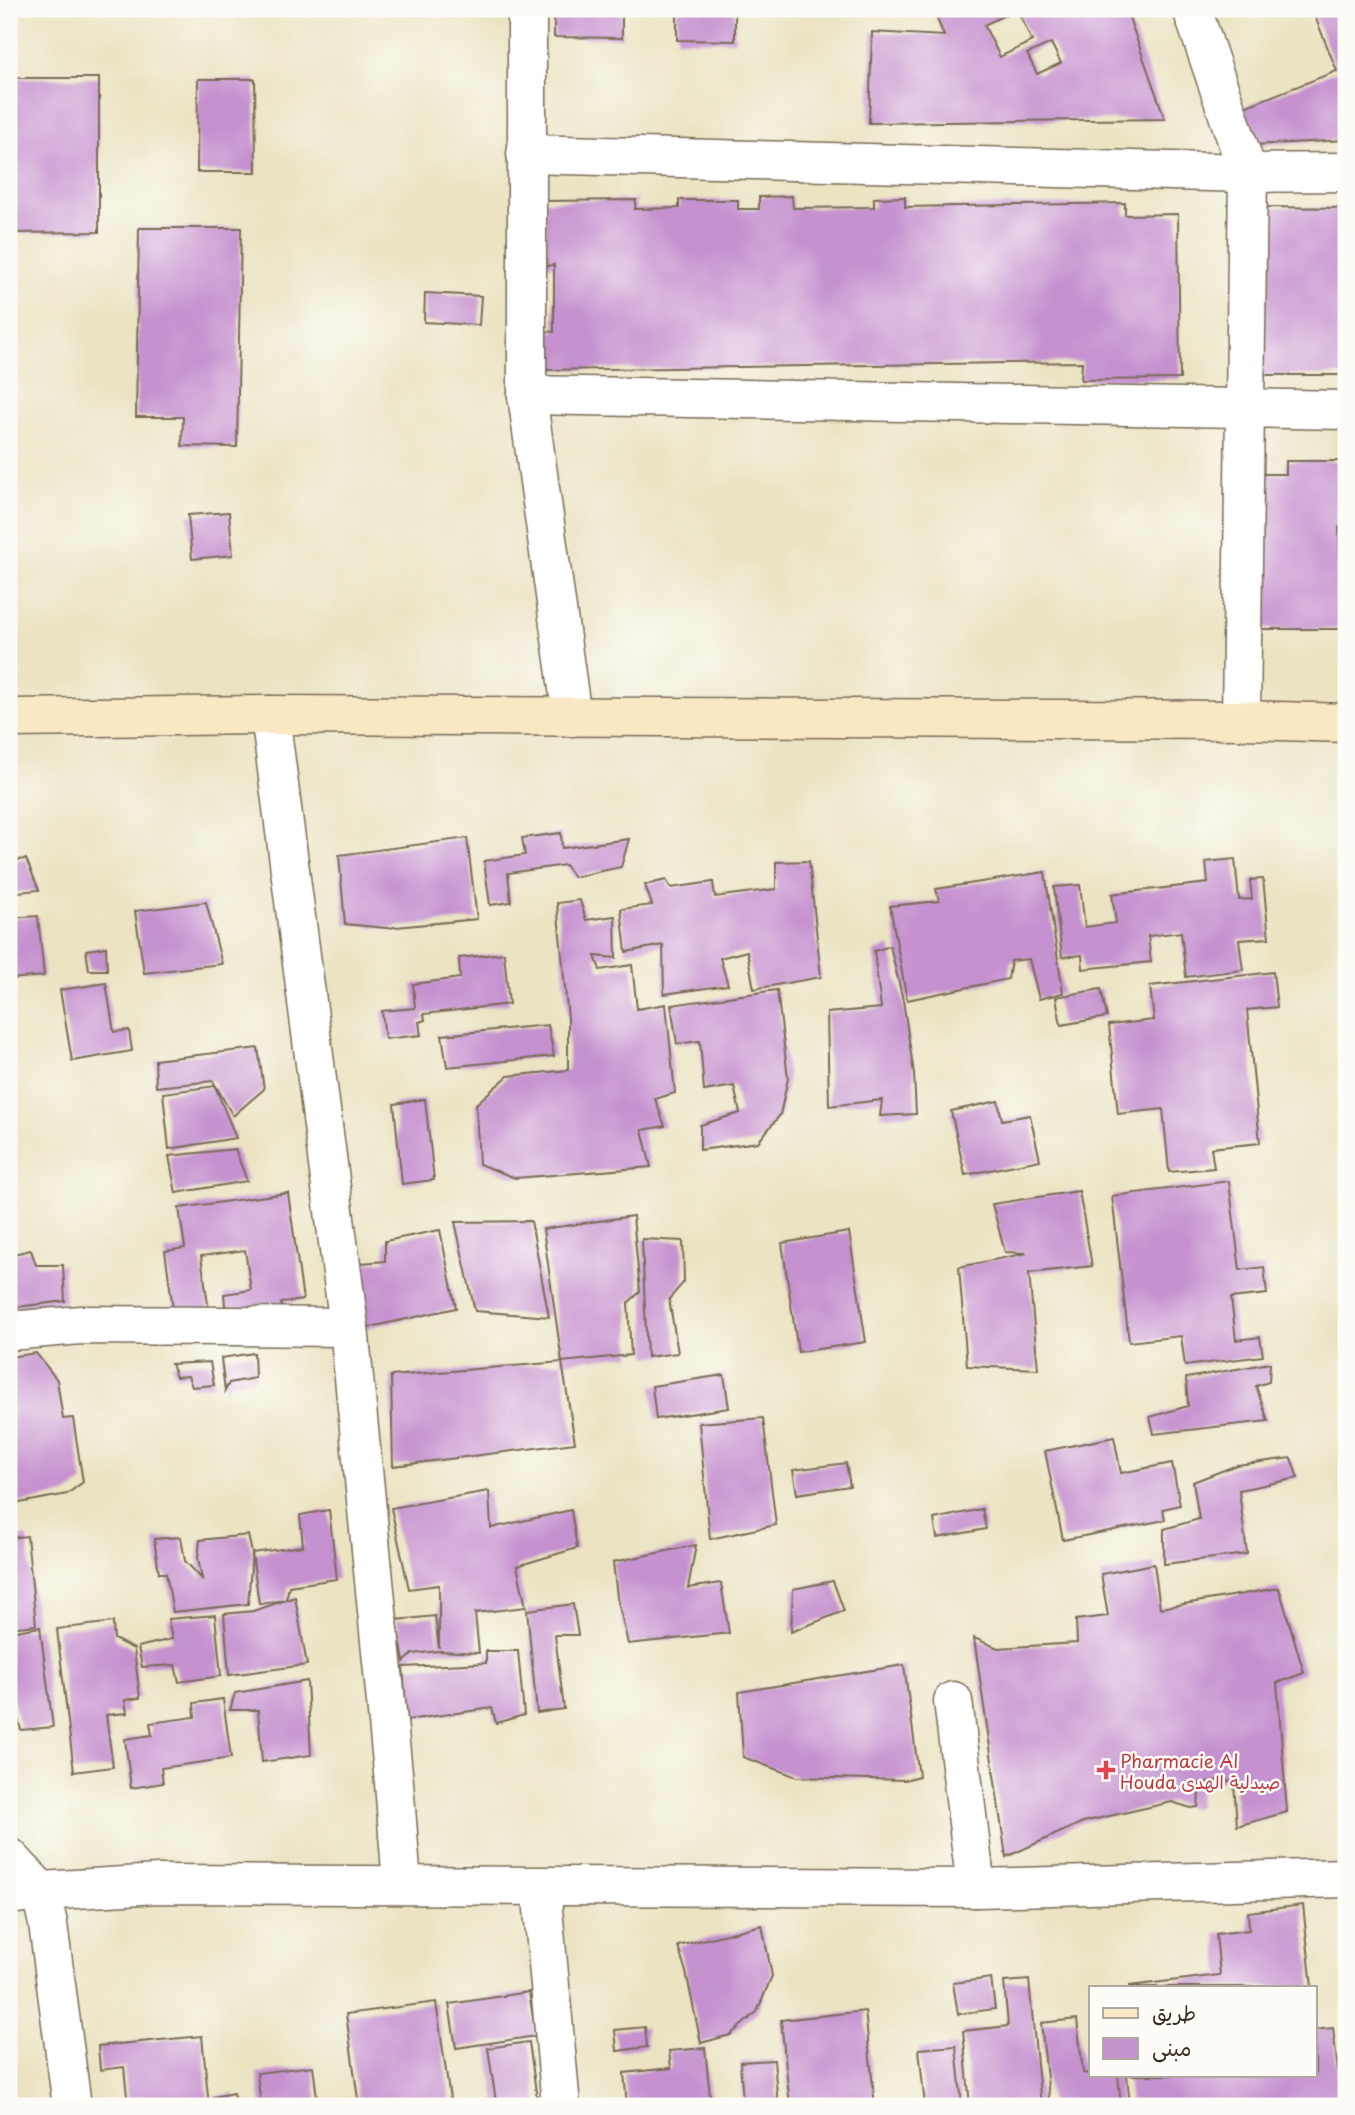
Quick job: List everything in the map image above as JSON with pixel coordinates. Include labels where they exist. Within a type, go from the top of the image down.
[{"type":"main road","points":[[9,718],[270,715],[1241,720],[1346,723]]},
{"type":"street","points":[[527,9],[527,395],[572,717]]},
{"type":"street","points":[[1192,9],[1248,173],[1241,720]]},
{"type":"street","points":[[526,154],[1248,173],[1346,172]]},
{"type":"street","points":[[527,395],[1346,410]]},
{"type":"street","points":[[270,715],[349,1327],[402,1884]]},
{"type":"street","points":[[9,1331],[81,1325],[349,1327]]},
{"type":"street","points":[[953,1701],[976,1888]]},
{"type":"street","points":[[9,1857],[25,1893],[48,1924],[72,2106]]},
{"type":"street","points":[[25,1893],[158,1884],[976,1888],[1346,1878]]},
{"type":"street","points":[[541,1887],[561,2106]]},
{"type":"building","points":[[545,9],[622,9],[622,38],[554,37],[554,16],[545,15]]},
{"type":"building","points":[[677,9],[735,9],[735,41],[677,40]]},
{"type":"building","points":[[933,9],[1017,9],[1126,9],[1165,119],[869,123],[872,32],[944,36]],"holes":[[[1017,9],[1032,41],[1000,57],[984,25]],[[1051,43],[1061,63],[1037,74],[1027,54]]]},
{"type":"building","points":[[1312,9],[1346,9],[1346,140],[1253,145],[1244,107],[1337,71]]},
{"type":"building","points":[[9,78],[99,78],[99,232],[9,233]]},
{"type":"building","points":[[198,79],[255,79],[256,172],[197,172]]},
{"type":"building","points":[[792,196],[793,208],[874,207],[874,198],[905,197],[905,207],[1125,203],[1125,215],[1178,214],[1180,379],[1081,380],[1082,362],[543,370],[543,331],[554,332],[554,265],[546,266],[545,201],[636,200],[635,209],[679,208],[679,200],[738,200],[738,209],[759,209],[759,197]]},
{"type":"building","points":[[1262,207],[1346,208],[1346,375],[1260,375]]},
{"type":"building","points":[[139,228],[241,228],[237,447],[182,446],[183,417],[136,417]]},
{"type":"building","points":[[425,293],[481,296],[479,325],[424,322]]},
{"type":"building","points":[[1286,461],[1346,461],[1346,527],[1339,527],[1340,560],[1346,560],[1346,629],[1259,629],[1257,474],[1286,474]]},
{"type":"building","points":[[229,512],[233,555],[192,559],[188,515]]},
{"type":"building","points":[[561,833],[562,848],[629,839],[621,867],[574,877],[565,865],[508,873],[511,902],[490,905],[484,861],[525,855],[522,838]]},
{"type":"building","points":[[467,838],[477,919],[386,928],[345,924],[339,855]]},
{"type":"building","points":[[26,859],[39,890],[9,893],[9,861]]},
{"type":"building","points":[[1235,859],[1239,900],[1252,899],[1250,880],[1263,879],[1269,938],[1239,940],[1243,970],[1186,977],[1181,932],[1148,936],[1151,962],[1083,969],[1082,955],[1062,957],[1054,887],[1080,885],[1085,927],[1116,923],[1112,894],[1208,883],[1206,862]]},
{"type":"building","points":[[809,861],[821,977],[754,989],[747,951],[720,958],[728,985],[664,994],[663,945],[626,952],[621,909],[652,905],[645,885],[666,880],[671,888],[713,882],[715,897],[776,889],[776,862]]},
{"type":"building","points":[[1045,872],[1063,993],[1039,999],[1029,959],[1011,961],[1008,979],[907,1000],[890,906],[939,901],[936,889]]},
{"type":"building","points":[[580,900],[586,920],[615,916],[616,958],[595,956],[600,970],[632,965],[637,1009],[666,1004],[675,1093],[655,1099],[665,1126],[642,1130],[651,1167],[515,1178],[479,1164],[476,1104],[508,1076],[568,1070],[568,1019],[557,903]]},
{"type":"building","points":[[206,902],[222,964],[144,973],[135,911]]},
{"type":"building","points":[[38,916],[44,976],[9,979],[9,918]]},
{"type":"building","points":[[890,946],[903,1000],[914,1074],[916,1114],[880,1116],[882,1100],[829,1106],[827,1013],[881,1008],[874,951]]},
{"type":"building","points":[[106,947],[107,970],[89,970],[86,950]]},
{"type":"building","points":[[504,953],[509,1004],[424,1014],[425,1020],[419,1022],[421,1035],[385,1039],[382,1011],[415,1008],[413,984],[460,978],[459,958]]},
{"type":"building","points":[[1273,972],[1277,1007],[1247,1010],[1260,1143],[1211,1148],[1214,1168],[1169,1172],[1163,1109],[1118,1114],[1109,1025],[1154,1020],[1150,986]]},
{"type":"building","points":[[106,983],[114,1032],[129,1030],[132,1051],[72,1061],[60,990]]},
{"type":"building","points":[[1101,989],[1107,1017],[1061,1025],[1056,997]]},
{"type":"building","points":[[777,990],[788,1078],[780,1115],[758,1142],[700,1150],[700,1125],[740,1113],[734,1086],[704,1091],[700,1041],[677,1044],[671,1005]]},
{"type":"building","points":[[548,1025],[554,1056],[447,1067],[442,1035]]},
{"type":"building","points":[[258,1048],[264,1089],[233,1116],[213,1081],[156,1087],[155,1060]]},
{"type":"building","points":[[215,1086],[236,1138],[169,1149],[163,1093]]},
{"type":"building","points":[[425,1099],[434,1180],[402,1184],[394,1104]]},
{"type":"building","points":[[998,1101],[1002,1120],[1030,1115],[1040,1160],[965,1175],[951,1111]]},
{"type":"building","points":[[235,1149],[247,1181],[176,1193],[169,1156]]},
{"type":"building","points":[[1229,1181],[1240,1270],[1264,1267],[1267,1294],[1231,1298],[1236,1340],[1260,1337],[1263,1356],[1185,1366],[1181,1336],[1129,1342],[1112,1196]]},
{"type":"building","points":[[1079,1191],[1092,1266],[1029,1273],[1038,1369],[967,1366],[959,1267],[1027,1253],[1005,1252],[992,1204]]},
{"type":"building","points":[[288,1193],[303,1300],[281,1303],[283,1318],[227,1326],[224,1294],[251,1290],[245,1250],[201,1256],[210,1318],[175,1323],[165,1251],[185,1248],[179,1208]]},
{"type":"building","points":[[633,1216],[640,1292],[628,1303],[631,1355],[562,1362],[543,1229]]},
{"type":"building","points":[[531,1221],[549,1317],[475,1311],[455,1222]]},
{"type":"building","points":[[440,1230],[456,1308],[357,1330],[350,1264],[385,1261],[385,1241]]},
{"type":"building","points":[[849,1232],[866,1342],[798,1352],[782,1243]]},
{"type":"building","points":[[642,1239],[683,1241],[684,1282],[669,1299],[678,1353],[647,1357]]},
{"type":"building","points":[[31,1250],[36,1265],[63,1265],[65,1301],[9,1308],[9,1255]]},
{"type":"building","points":[[36,1353],[57,1380],[63,1419],[73,1418],[83,1482],[67,1494],[9,1505],[9,1357]]},
{"type":"building","points":[[254,1353],[255,1378],[229,1383],[225,1391],[221,1358]]},
{"type":"building","points":[[210,1362],[214,1385],[192,1387],[188,1376],[176,1377],[171,1364]]},
{"type":"building","points":[[562,1362],[575,1443],[393,1466],[391,1376]]},
{"type":"building","points":[[1270,1363],[1269,1382],[1256,1386],[1268,1421],[1154,1434],[1150,1417],[1188,1406],[1186,1378]]},
{"type":"building","points":[[724,1375],[729,1408],[656,1419],[652,1386]]},
{"type":"building","points":[[763,1418],[776,1525],[710,1539],[699,1423]]},
{"type":"building","points":[[1114,1437],[1121,1473],[1172,1463],[1180,1505],[1163,1509],[1165,1520],[1063,1540],[1045,1451]]},
{"type":"building","points":[[1291,1458],[1298,1478],[1239,1490],[1247,1554],[1164,1564],[1164,1529],[1199,1519],[1193,1482],[1237,1465]]},
{"type":"building","points":[[846,1463],[850,1486],[797,1494],[793,1470]]},
{"type":"building","points":[[489,1491],[491,1528],[571,1510],[577,1548],[517,1566],[526,1607],[475,1613],[479,1653],[439,1651],[413,1654],[404,1662],[397,1620],[435,1616],[439,1648],[439,1585],[409,1589],[391,1508]]},
{"type":"building","points":[[982,1509],[986,1529],[937,1538],[934,1519]]},
{"type":"building","points":[[329,1510],[337,1579],[289,1586],[286,1600],[259,1604],[252,1553],[303,1546],[300,1515]]},
{"type":"building","points":[[248,1535],[252,1553],[248,1604],[173,1612],[166,1573],[159,1573],[154,1539],[181,1537],[185,1561],[202,1579],[198,1558],[200,1540]]},
{"type":"building","points":[[27,1536],[36,1625],[9,1628],[9,1538]]},
{"type":"building","points":[[696,1545],[688,1588],[721,1583],[729,1633],[628,1644],[617,1597],[613,1562]]},
{"type":"building","points":[[1154,1564],[1160,1608],[1279,1588],[1304,1673],[1277,1683],[1287,1812],[1237,1826],[1234,1782],[1222,1780],[1200,1783],[1198,1807],[1191,1808],[1172,1802],[1083,1822],[1006,1857],[974,1638],[998,1648],[1077,1643],[1076,1620],[1108,1616],[1101,1574]]},
{"type":"building","points":[[833,1581],[844,1611],[791,1632],[793,1589]]},
{"type":"building","points":[[295,1597],[307,1665],[229,1675],[224,1614],[253,1611]]},
{"type":"building","points":[[573,1604],[578,1635],[555,1635],[564,1709],[537,1713],[527,1610]]},
{"type":"building","points":[[215,1615],[221,1676],[179,1682],[175,1665],[142,1667],[138,1647],[172,1639],[168,1619]]},
{"type":"building","points":[[113,1622],[114,1639],[134,1649],[140,1698],[125,1700],[127,1713],[106,1715],[113,1767],[74,1772],[57,1629]]},
{"type":"building","points":[[40,1627],[53,1727],[21,1730],[9,1687],[9,1632]]},
{"type":"building","points":[[486,1651],[518,1651],[524,1715],[496,1723],[492,1708],[407,1720],[403,1667],[486,1663]]},
{"type":"building","points":[[904,1665],[919,1776],[905,1780],[797,1777],[743,1757],[739,1692]]},
{"type":"building","points":[[307,1681],[311,1755],[262,1762],[258,1710],[230,1710],[235,1693]]},
{"type":"building","points":[[223,1699],[231,1758],[161,1768],[163,1783],[131,1788],[125,1739],[152,1735],[150,1723],[195,1717],[194,1703]]},
{"type":"building","points":[[1303,1905],[1312,1986],[1130,1986],[1220,1975],[1216,1934],[1249,1930],[1248,1912]]},
{"type":"building","points":[[762,1925],[772,1976],[757,2012],[730,2035],[701,2043],[678,1946]]},
{"type":"building","points":[[991,1978],[995,2009],[958,2014],[953,1983]]},
{"type":"building","points":[[1029,1980],[1041,2106],[970,2106],[963,2031],[1008,2026],[1004,1982]]},
{"type":"building","points":[[529,1992],[536,2036],[456,2048],[449,2004]]},
{"type":"building","points":[[436,2002],[451,2106],[359,2106],[346,2014]]},
{"type":"building","points":[[865,2011],[875,2106],[790,2106],[781,2020]]},
{"type":"building","points":[[1077,2019],[1083,2073],[1089,2073],[1089,2076],[1118,2076],[1121,2106],[1050,2106],[1041,2023]]},
{"type":"building","points":[[645,2027],[647,2047],[617,2051],[615,2030]]},
{"type":"building","points":[[1333,2028],[1342,2106],[1130,2106],[1127,2076],[1316,2076],[1316,2030]]},
{"type":"building","points":[[202,2036],[209,2106],[128,2106],[124,2067],[100,2070],[98,2046]]},
{"type":"building","points":[[529,2042],[538,2106],[479,2106],[496,2102],[488,2048]]},
{"type":"building","points":[[956,2046],[962,2106],[925,2106],[919,2049]]},
{"type":"building","points":[[705,2048],[711,2106],[627,2106],[624,2073],[671,2068],[669,2051]]},
{"type":"building","points":[[774,2060],[778,2106],[718,2106],[717,2103],[743,2101],[740,2062]]},
{"type":"building","points":[[313,2066],[318,2106],[261,2106],[257,2073]]},
{"type":"building","points":[[233,2093],[236,2106],[215,2106],[213,2097]]},
{"type":"place","name":"Pharmacie Al Houda صيدلية الهدى","points":[[1106,1770]]}]
